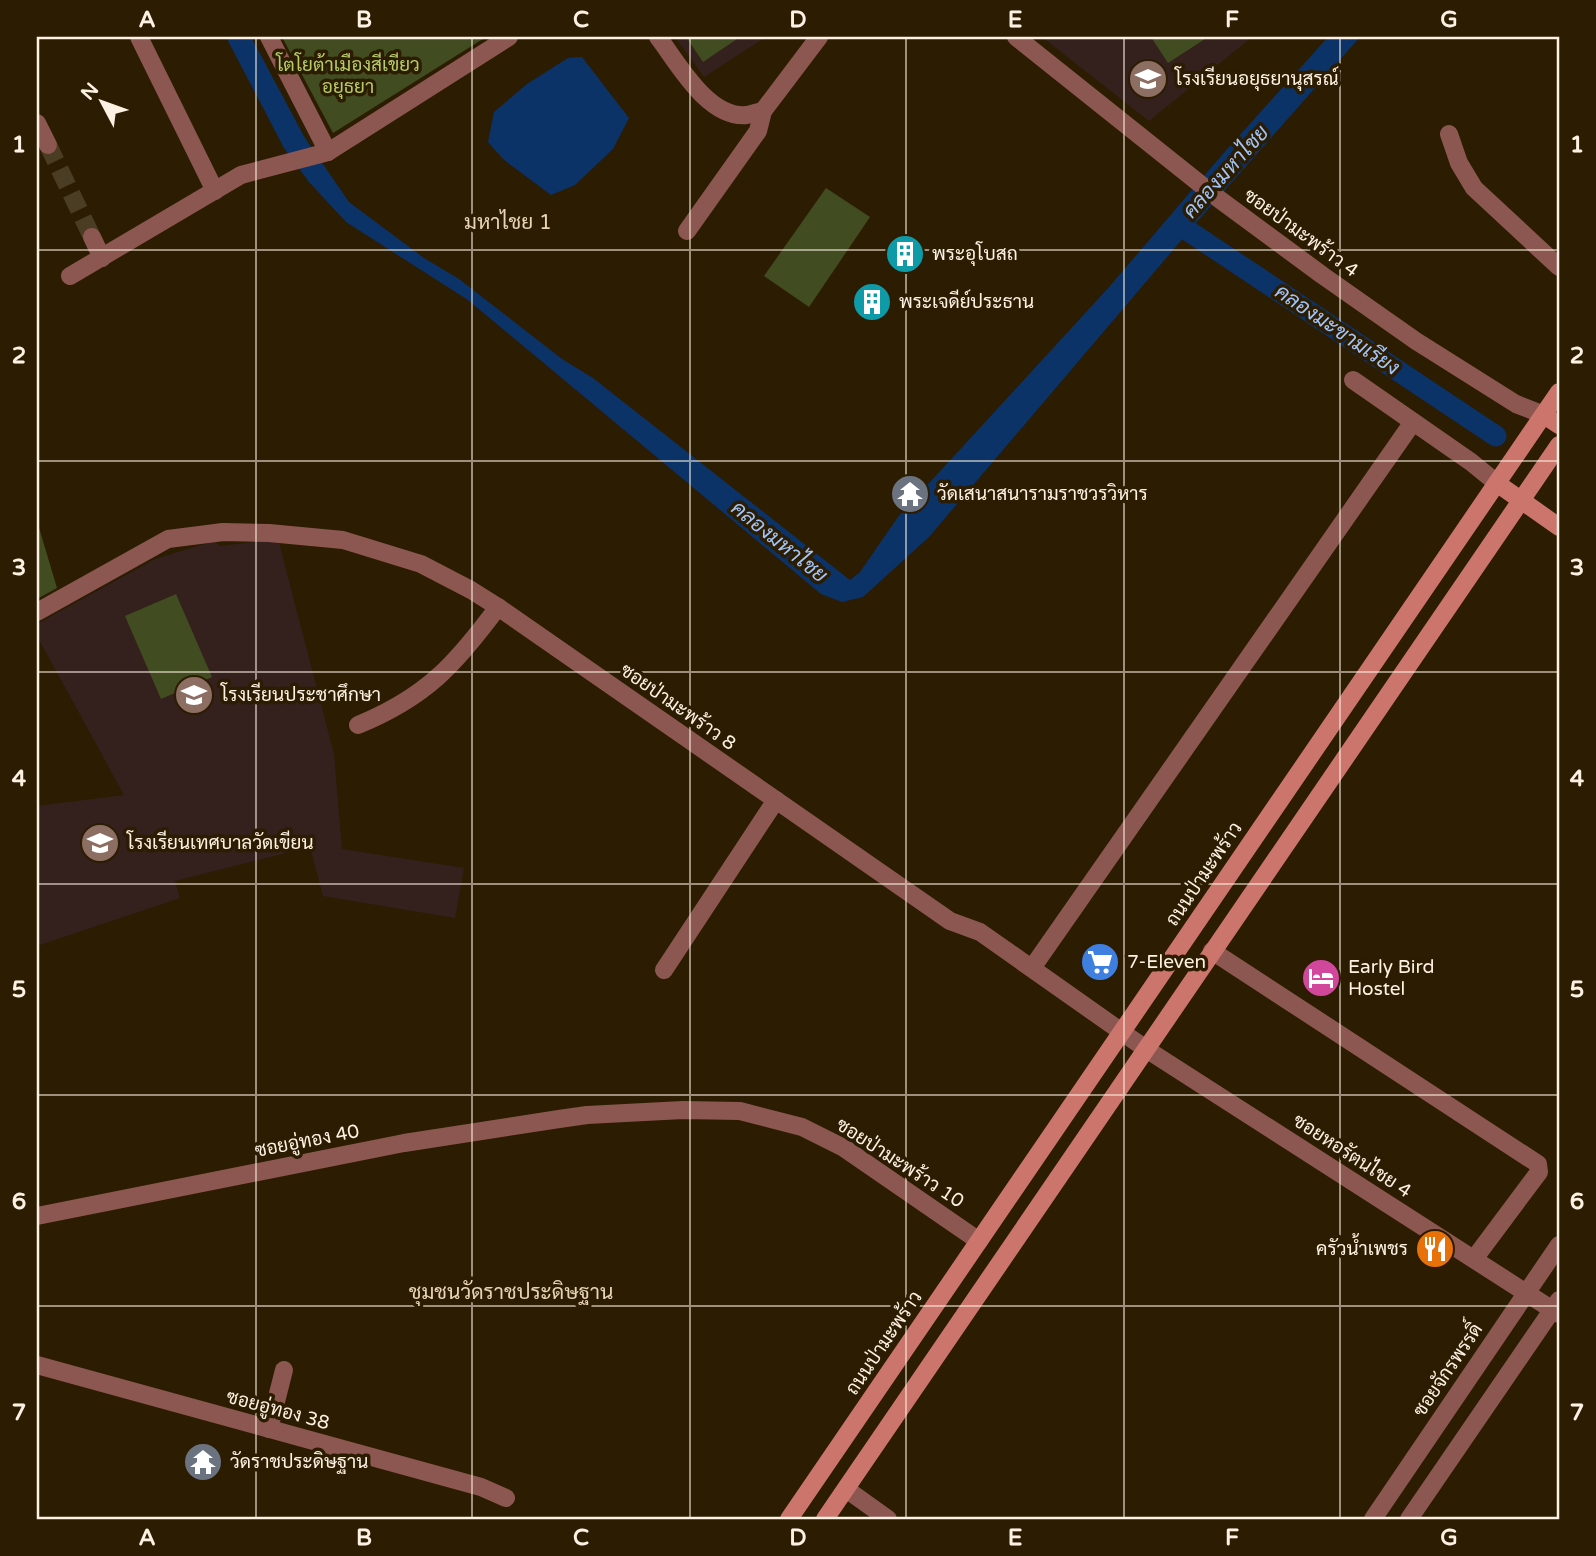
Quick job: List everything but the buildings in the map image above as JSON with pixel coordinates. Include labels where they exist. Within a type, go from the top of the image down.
[{"type":"street","points":[[139,37],[215,191]]},
{"type":"street","points":[[269,37],[323,153]]},
{"type":"street","points":[[69,275],[241,175],[323,153],[509,37]]},
{"type":"street","points":[[658,37],[697,89],[714,105],[727,112],[745,115],[763,111]]},
{"type":"street","points":[[687,231],[758,131],[763,111],[819,37]]},
{"type":"street","name":"ซอยป่ามะพร้าว 4","points":[[1016,37],[1183,171],[1322,275],[1416,341],[1516,404],[1544,415]]},
{"type":"street","points":[[37,123],[48,145]]},
{"type":"street","points":[[1448,134],[1459,163],[1474,188],[1559,267]]},
{"type":"street","points":[[92,237],[102,258]]},
{"type":"street","points":[[1353,380],[1559,527]]},
{"type":"street","name":"ถนนป่ามะพร้าว","points":[[789,1519],[1559,392]]},
{"type":"street","points":[[1544,415],[1559,425]]},
{"type":"street","points":[[1032,968],[1413,422]]},
{"type":"street","points":[[825,1519],[1559,445]]},
{"type":"street","name":"ซอยป่ามะพร้าว 8","points":[[37,612],[168,539],[223,532],[343,540],[421,564],[498,607],[950,921],[980,932],[1122,1031]]},
{"type":"street","points":[[358,725],[389,713],[411,700],[442,674],[466,650],[498,607]]},
{"type":"street","points":[[664,970],[776,800]]},
{"type":"street","points":[[1212,951],[1538,1164],[1539,1172],[1474,1259]]},
{"type":"street","name":"ซอยหอรัตนไชย 4","points":[[1122,1031],[1527,1293],[1557,1308]]},
{"type":"street","name":"ซอยป่ามะพร้าว 10","points":[[587,1115],[683,1110],[740,1111],[802,1127],[844,1148],[979,1241]]},
{"type":"street","name":"ซอยอู่ทอง 40","points":[[37,1216],[404,1143],[587,1115]]},
{"type":"street","name":"ซอยจักรพรรดิ์","points":[[1373,1519],[1559,1245]]},
{"type":"street","points":[[1409,1519],[1557,1308]]},
{"type":"street","name":"ซอยอู่ทอง 38","points":[[37,1366],[481,1487],[506,1498]]},
{"type":"street","points":[[269,1429],[284,1370]]},
{"type":"street","points":[[1419,1450],[1444,1468]]},
{"type":"street","points":[[846,1489],[888,1519]]},
{"type":"shaded area","points":[[675,37],[766,37],[704,77]]},
{"type":"shaded area","name":"โรงเรียนอยุธยานุสรณ์","points":[[1042,37],[1252,37],[1149,121]]},
{"type":"shaded area","name":"โรงเรียนประชาศึกษา","points":[[278,539],[334,754],[342,849],[464,868],[455,918],[323,896],[310,847],[175,881],[180,898],[37,946],[37,806],[124,795],[37,636],[37,624],[155,559],[214,541],[220,546]]},
{"type":"green space","name":"โตโยต้าเมืองสีเขียว อยุธยา","points":[[282,37],[486,37],[333,133]]},
{"type":"green space","points":[[686,37],[740,37],[703,62]]},
{"type":"green space","points":[[1151,37],[1208,37],[1168,63]]},
{"type":"green space","points":[[826,188],[870,217],[809,307],[764,276]]},
{"type":"green space","points":[[37,521],[57,588],[37,599]]},
{"type":"green space","points":[[176,594],[212,677],[161,699],[125,616]]},
{"type":"water","name":"คลองมหาไชย","points":[[226,37],[251,37],[305,138],[349,202],[424,258],[459,279],[562,359],[593,378],[850,580],[860,572],[898,517],[1110,286],[1221,156],[1328,37],[1360,37],[1196,223],[929,537],[863,597],[842,602],[821,594],[468,300],[346,222],[309,182],[284,148]]},
{"type":"water","points":[[582,57],[629,118],[613,149],[575,185],[551,195],[504,160],[488,142],[494,112],[527,84],[568,58]]},
{"type":"waterway","name":"คลองมะขามเรียง","points":[[1178,224],[1496,436]]},
{"type":"tunnel","points":[[48,145],[92,237]]},
{"type":"place","name":"โรงเรียนอยุธยานุสรณ์","points":[[1148,79]]},
{"type":"place","name":"พระอุโบสถ","points":[[905,254]]},
{"type":"place","name":"พระเจดีย์ประธาน","points":[[872,302]]},
{"type":"place","name":"วัดเสนาสนารามราชวรวิหาร","points":[[910,494]]},
{"type":"place","name":"โรงเรียนประชาศึกษา","points":[[194,695]]},
{"type":"place","name":"โรงเรียนเทศบาลวัดเขียน","points":[[100,843]]},
{"type":"place","name":"7-Eleven","points":[[1100,962]]},
{"type":"place","name":"Early Bird Hostel","points":[[1321,978]]},
{"type":"place","name":"ครัวน้ำเพชร","points":[[1435,1249]]},
{"type":"place","name":"วัดราชประดิษฐาน","points":[[203,1462]]},
{"type":"district","name":"มหาไชย 1","points":[[508,222]]},
{"type":"district","name":"ชุมชนวัดราชประดิษฐาน","points":[[511,1292]]}]
